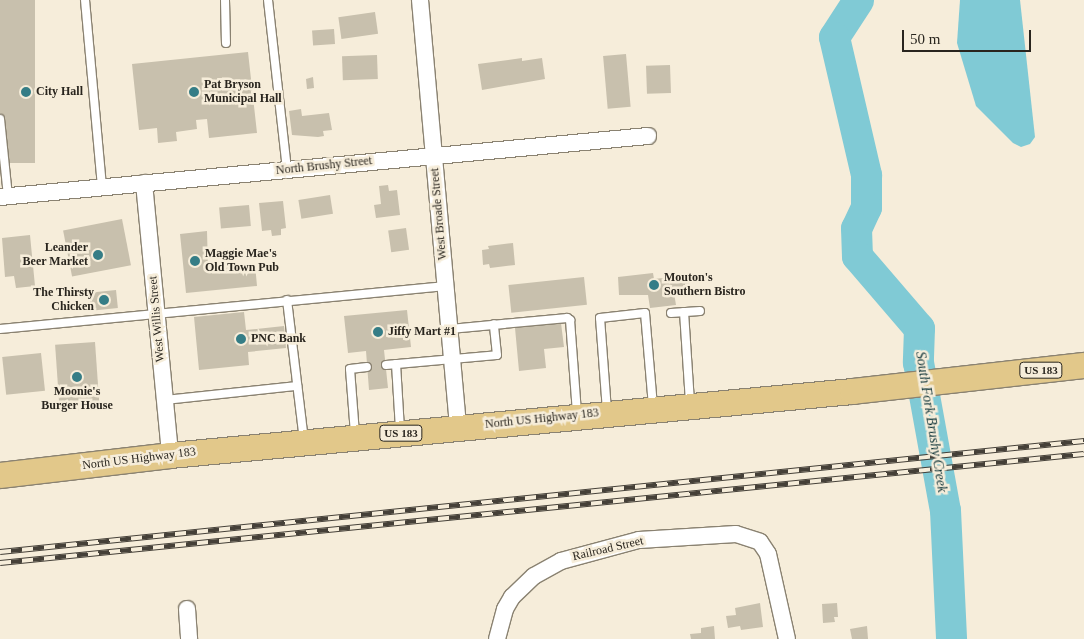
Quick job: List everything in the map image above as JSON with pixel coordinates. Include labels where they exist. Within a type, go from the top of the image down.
[{"type":"main road","name":"North US Highway 183","points":[[0,475],[170,454],[458,428],[690,404],[852,391],[1084,365]]},
{"type":"street","name":"West Broade Street","points":[[420,0],[458,428]]},
{"type":"street","name":"North Brushy Street","points":[[4,197],[434,154],[648,136]]},
{"type":"street","name":"West Willis Street","points":[[144,183],[170,454]]},
{"type":"street","name":"Railroad Street","points":[[498,639],[505,609],[512,597],[534,576],[576,556],[640,540],[736,534],[760,542],[771,562],[787,639]]},
{"type":"street","points":[[187,609],[189,639]]},
{"type":"lane","points":[[85,0],[102,188]]},
{"type":"lane","points":[[225,0],[226,43]]},
{"type":"lane","points":[[268,0],[286,169]]},
{"type":"lane","points":[[0,120],[4,197]]},
{"type":"lane","points":[[0,329],[446,286]]},
{"type":"lane","points":[[287,300],[304,442]]},
{"type":"lane","points":[[671,313],[700,311]]},
{"type":"lane","points":[[684,312],[690,404]]},
{"type":"lane","points":[[607,412],[600,318],[645,313],[653,408]]},
{"type":"lane","points":[[450,329],[567,318],[570,320],[578,416]]},
{"type":"lane","points":[[386,366],[497,355],[494,324]]},
{"type":"lane","points":[[396,364],[400,433]]},
{"type":"lane","points":[[355,437],[350,369],[367,367]]},
{"type":"lane","points":[[165,400],[297,386]]},
{"type":"water","points":[[960,0],[1020,0],[1035,137],[1030,144],[1021,147],[1013,143],[976,106],[957,43]]},
{"type":"building","name":"City Hall","points":[[0,0],[35,0],[35,163],[0,163]]},
{"type":"building","points":[[375,12],[378,34],[341,39],[338,17]]},
{"type":"building","points":[[334,29],[335,44],[313,45],[312,31]]},
{"type":"building","name":"Pat Bryson Municipal Hall","points":[[248,52],[257,133],[209,138],[207,119],[196,120],[197,129],[176,132],[177,141],[158,143],[157,128],[139,130],[132,64]]},
{"type":"building","points":[[626,54],[631,107],[608,109],[603,56]]},
{"type":"building","points":[[377,55],[378,79],[343,80],[342,56]]},
{"type":"building","points":[[522,58],[522,61],[542,58],[545,79],[482,90],[478,64]]},
{"type":"building","points":[[670,65],[671,93],[647,94],[646,66]]},
{"type":"building","points":[[313,77],[314,88],[307,89],[306,79]]},
{"type":"building","points":[[301,109],[302,116],[329,113],[332,130],[323,131],[324,136],[318,137],[292,135],[289,111]]},
{"type":"building","points":[[388,185],[389,191],[397,190],[400,215],[376,218],[374,205],[381,204],[379,186]]},
{"type":"building","points":[[330,195],[333,214],[301,219],[298,200]]},
{"type":"building","points":[[283,201],[286,228],[281,229],[281,235],[272,236],[271,230],[262,231],[259,203]]},
{"type":"building","points":[[249,205],[251,226],[221,229],[219,208]]},
{"type":"building","name":"Leander Beer Market","points":[[122,219],[131,265],[72,277],[63,230]]},
{"type":"building","points":[[406,228],[409,250],[391,252],[388,231]]},
{"type":"building","name":"Maggie Mae's Old Town Pub","points":[[207,231],[208,268],[255,264],[257,286],[186,293],[180,234]]},
{"type":"building","points":[[30,235],[35,286],[16,288],[14,276],[5,277],[2,238]]},
{"type":"building","points":[[513,243],[515,265],[490,268],[489,264],[483,265],[482,250],[489,249],[488,246]]},
{"type":"building","name":"Mouton's Southern Bistro","points":[[653,273],[654,279],[689,275],[690,291],[674,293],[676,305],[650,308],[648,295],[619,295],[618,277]]},
{"type":"building","points":[[584,277],[587,305],[511,313],[508,285]]},
{"type":"building","name":"The Thirsty Chicken","points":[[116,290],[118,308],[91,311],[89,293]]},
{"type":"building","name":"Jiffy Mart #1","points":[[407,310],[411,347],[384,350],[388,388],[369,390],[366,351],[348,353],[344,316]]},
{"type":"building","name":"PNC Bank","points":[[244,312],[246,330],[284,326],[286,348],[248,352],[249,365],[199,370],[194,317]]},
{"type":"building","points":[[561,323],[564,347],[544,349],[546,368],[519,371],[515,328]]},
{"type":"building","name":"Moonie's Burger House","points":[[95,342],[100,409],[60,412],[55,345]]},
{"type":"building","points":[[41,353],[45,391],[6,395],[2,357]]},
{"type":"building","points":[[760,603],[763,627],[741,630],[740,626],[728,628],[726,616],[736,615],[735,608]]},
{"type":"building","points":[[837,603],[838,617],[834,617],[835,622],[823,623],[822,604]]},
{"type":"building","points":[[714,626],[715,639],[691,639],[690,634],[701,633],[701,628]]},
{"type":"building","points":[[867,626],[868,639],[852,639],[850,629]]},
{"type":"waterway","name":"South Fork Brushy Creek","points":[[858,0],[834,37],[866,175],[866,207],[856,228],[857,256],[919,328],[918,362],[945,510],[951,639]]},
{"type":"railway","points":[[0,552],[1084,441]]},
{"type":"railway","points":[[0,563],[1084,454]]},
{"type":"place","name":"City Hall","points":[[26,92]]},
{"type":"place","name":"Pat Bryson Municipal Hall","points":[[194,92]]},
{"type":"place","name":"Leander Beer Market","points":[[98,255]]},
{"type":"place","name":"Maggie Mae's Old Town Pub","points":[[195,261]]},
{"type":"place","name":"Mouton's Southern Bistro","points":[[654,285]]},
{"type":"place","name":"The Thirsty Chicken","points":[[104,300]]},
{"type":"place","name":"Jiffy Mart #1","points":[[378,332]]},
{"type":"place","name":"PNC Bank","points":[[241,339]]},
{"type":"place","name":"Moonie's Burger House","points":[[77,377]]}]
